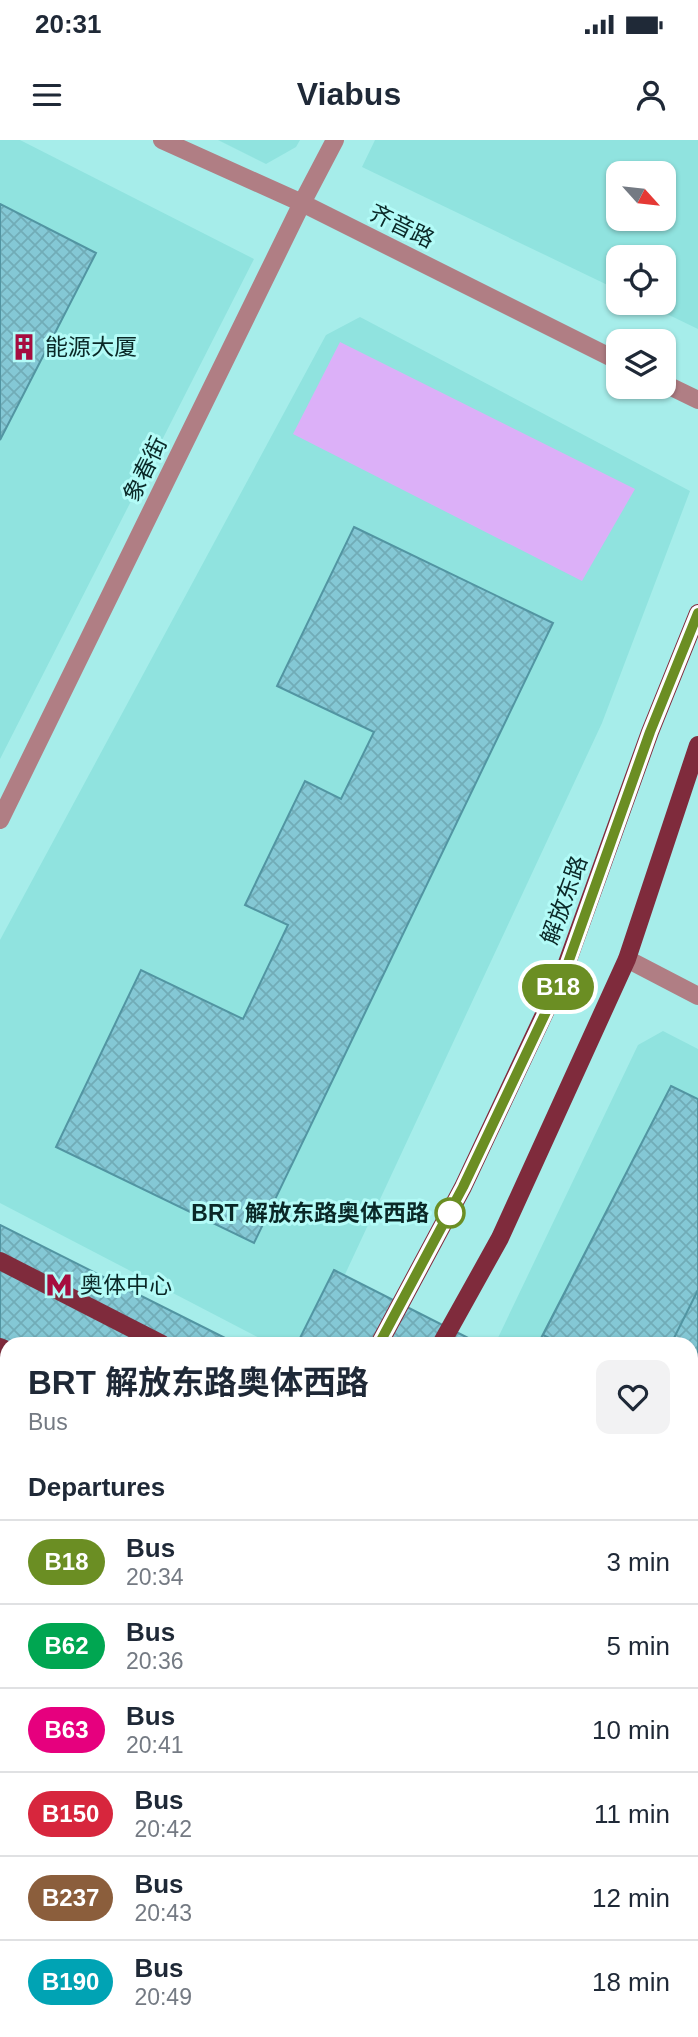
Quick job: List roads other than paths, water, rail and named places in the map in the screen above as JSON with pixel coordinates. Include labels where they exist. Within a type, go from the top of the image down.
[{"type":"main road","name":"解放东路","points":[[383,1337],[463,1187],[564,974],[650,732],[698,613]]},
{"type":"main road","points":[[446,1337],[500,1238],[627,959],[698,745]]},
{"type":"main road","points":[[0,1261],[148,1337]]},
{"type":"street","name":"齐音路","points":[[162,140],[302,203],[606,354]]},
{"type":"street","name":"象春街","points":[[0,820],[335,140]]},
{"type":"street","points":[[676,389],[698,400]]},
{"type":"street","points":[[627,959],[698,996]]},
{"type":"place","name":"能源大厦","points":[[24,347]]},
{"type":"place","name":"BRT 解放东路奥体西路","points":[[450,1213]]},
{"type":"place","name":"奥体中心","points":[[59,1285]]}]
